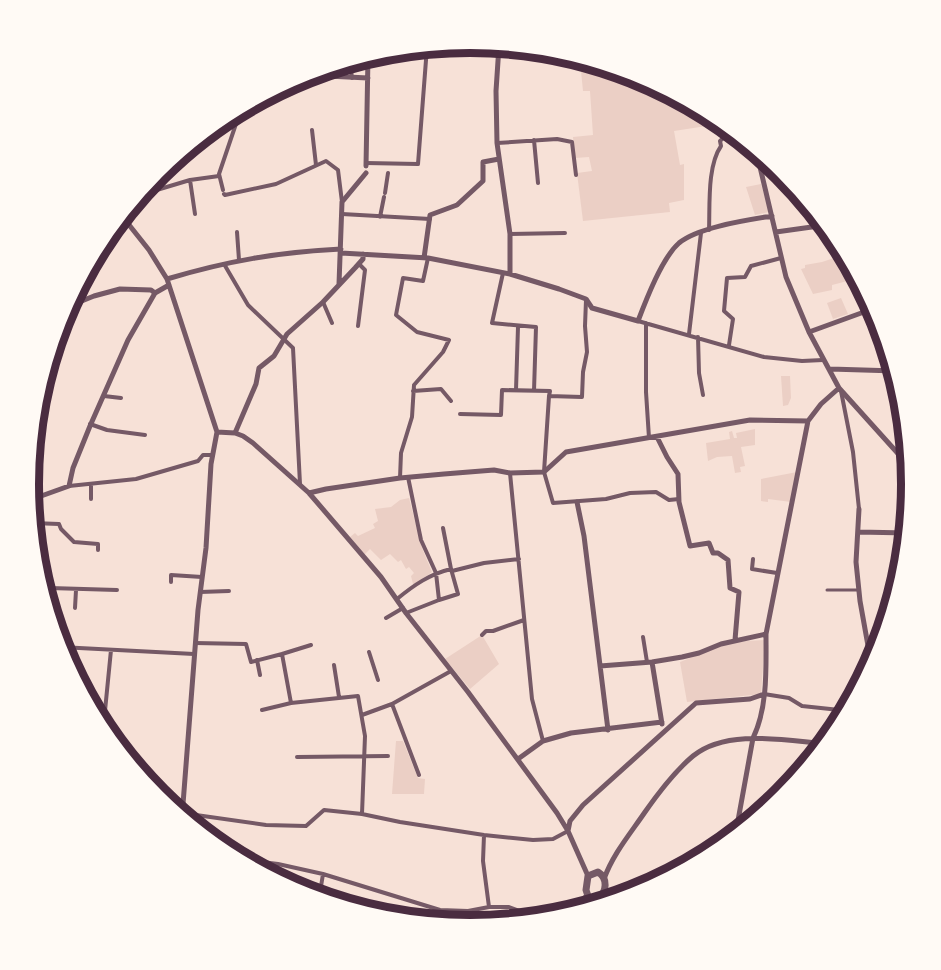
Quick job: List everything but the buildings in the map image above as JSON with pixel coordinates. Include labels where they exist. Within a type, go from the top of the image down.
[{"type":"street","points":[[498,54],[496,91],[498,159],[510,234],[506,274],[492,323],[536,327],[537,391]]},
{"type":"street","points":[[366,167],[417,164],[426,56]]},
{"type":"street","points":[[342,202],[366,167],[368,66]]},
{"type":"street","points":[[351,70],[352,78]]},
{"type":"street","points":[[333,76],[368,78]]},
{"type":"street","points":[[237,123],[219,176],[225,195],[276,184],[326,161],[338,170],[342,202],[339,284]]},
{"type":"street","points":[[312,130],[316,165]]},
{"type":"street","points":[[709,230],[712,177],[721,146],[720,141],[725,137]]},
{"type":"street","points":[[497,143],[557,139],[572,142],[576,176]]},
{"type":"street","points":[[534,140],[538,183]]},
{"type":"street","points":[[400,478],[401,453],[412,417],[414,385],[443,352],[449,340],[417,332],[396,315],[403,278],[423,281],[429,219],[432,213],[457,205],[483,181],[483,162],[498,159]]},
{"type":"street","points":[[760,165],[786,277],[809,332],[840,390],[849,431],[860,509],[856,562],[869,650]]},
{"type":"street","points":[[380,217],[388,173]]},
{"type":"street","points":[[155,190],[190,180],[219,176]]},
{"type":"street","points":[[190,180],[195,214]]},
{"type":"street","points":[[342,214],[429,219]]},
{"type":"street","points":[[638,321],[658,276],[678,244],[722,225],[772,216]]},
{"type":"street","points":[[127,223],[149,250],[168,282],[217,432],[195,643],[183,806]]},
{"type":"street","points":[[776,232],[816,226]]},
{"type":"street","points":[[237,232],[239,260]]},
{"type":"street","points":[[510,234],[565,233]]},
{"type":"street","points":[[689,334],[701,233]]},
{"type":"street","points":[[69,486],[73,468],[90,424],[128,340],[155,293],[168,282],[239,260],[297,251],[341,251],[426,258],[506,274],[559,289],[586,299],[592,308],[764,357],[802,361],[824,360]]},
{"type":"street","points":[[235,433],[256,384],[259,368],[274,356],[287,334],[323,302],[359,264],[363,259],[363,254]]},
{"type":"street","points":[[729,346],[733,319],[724,311],[727,278],[745,278],[751,266],[781,258]]},
{"type":"street","points":[[224,264],[248,305],[293,348],[300,484]]},
{"type":"street","points":[[358,327],[365,270],[359,264]]},
{"type":"street","points":[[79,302],[120,289],[151,290],[155,293]]},
{"type":"street","points":[[549,396],[582,397],[587,352],[586,299]]},
{"type":"street","points":[[323,302],[332,323]]},
{"type":"street","points":[[809,332],[865,311]]},
{"type":"street","points":[[646,322],[648,438]]},
{"type":"street","points":[[515,390],[518,327]]},
{"type":"street","points":[[698,337],[699,373],[703,394]]},
{"type":"street","points":[[830,369],[886,371]]},
{"type":"street","points":[[413,391],[441,389],[451,401]]},
{"type":"street","points":[[460,414],[501,415],[502,390],[550,391],[544,472],[553,503],[656,492],[669,500],[679,499]]},
{"type":"street","points":[[840,390],[901,457]]},
{"type":"street","points":[[738,823],[753,738],[759,726],[764,694],[766,634],[808,421],[821,404],[840,390]]},
{"type":"street","points":[[103,396],[121,398]]},
{"type":"street","points":[[309,493],[408,477],[494,470],[510,473],[544,472],[566,452],[750,420],[808,421]]},
{"type":"street","points":[[90,424],[107,430],[145,435]]},
{"type":"street","points":[[217,432],[235,433],[253,442],[309,493],[364,555],[518,759],[568,831],[588,876],[585,890],[591,899]]},
{"type":"street","points":[[657,437],[666,457],[678,474],[679,499],[690,546],[709,543],[713,553],[718,553],[728,560],[730,588],[739,592],[735,640]]},
{"type":"street","points":[[39,497],[69,486],[136,479],[198,461],[203,455],[213,455]]},
{"type":"street","points":[[510,473],[532,699],[543,741]]},
{"type":"street","points":[[408,477],[421,540],[436,573],[439,600]]},
{"type":"street","points":[[91,485],[91,499]]},
{"type":"street","points":[[577,502],[584,536],[609,729]]},
{"type":"street","points":[[41,522],[59,524],[74,542],[98,544],[98,549]]},
{"type":"street","points":[[386,618],[458,594],[443,528]]},
{"type":"street","points":[[858,532],[899,533]]},
{"type":"street","points":[[397,599],[436,573],[484,563],[519,559]]},
{"type":"street","points":[[753,559],[752,569],[777,573]]},
{"type":"street","points":[[171,582],[171,575],[202,577]]},
{"type":"street","points":[[52,588],[117,590]]},
{"type":"street","points":[[75,608],[76,590]]},
{"type":"street","points":[[200,592],[229,591]]},
{"type":"street","points":[[482,635],[486,631],[493,631],[524,620]]},
{"type":"street","points":[[600,666],[693,655],[735,640],[766,634]]},
{"type":"street","points":[[643,637],[664,731]]},
{"type":"street","points":[[868,642],[873,641]]},
{"type":"street","points":[[195,643],[246,644],[251,662],[311,645]]},
{"type":"street","points":[[71,648],[194,654]]},
{"type":"street","points":[[105,713],[111,650]]},
{"type":"street","points":[[369,652],[378,680]]},
{"type":"street","points":[[282,654],[291,703]]},
{"type":"street","points":[[257,660],[260,675]]},
{"type":"street","points":[[334,665],[339,697]]},
{"type":"street","points":[[362,715],[392,704],[451,670]]},
{"type":"street","points":[[568,831],[570,821],[583,805],[696,703],[750,699],[764,694],[789,698],[802,706],[838,710]]},
{"type":"street","points":[[262,710],[291,703],[358,696],[365,755],[362,814]]},
{"type":"street","points":[[392,704],[419,775]]},
{"type":"street","points":[[518,759],[543,741],[571,733],[662,722]]},
{"type":"street","points":[[602,896],[610,862],[662,788],[693,755],[711,745],[753,738],[816,743]]},
{"type":"street","points":[[297,757],[388,756]]},
{"type":"street","points":[[195,817],[266,825],[306,826],[324,810],[484,834],[553,839],[568,831]]},
{"type":"street","points":[[484,834],[483,861],[489,907]]},
{"type":"street","points":[[260,861],[323,874],[440,910],[468,911],[489,907],[509,907],[526,913]]},
{"type":"street","points":[[588,876],[610,862]]},
{"type":"street","points":[[597,872],[604,879]]},
{"type":"street","points":[[321,890],[323,874]]},
{"type":"street","points":[[582,902],[588,896]]},
{"type":"lane","points":[[828,590],[859,590]]},
{"type":"shaded area","points":[[585,69],[636,86],[683,109],[684,115],[690,114],[709,126],[674,131],[680,165],[684,164],[684,200],[669,203],[670,212],[583,221],[577,173],[592,171],[589,157],[575,158],[573,137],[593,135],[590,91],[583,91],[581,71],[585,71]]},
{"type":"shaded area","points":[[761,184],[769,212],[755,215],[746,187]]},
{"type":"shaded area","points":[[837,257],[850,280],[832,285],[832,290],[813,294],[801,269],[805,268],[805,265]]},
{"type":"shaded area","points":[[841,298],[848,314],[833,319],[827,303]]},
{"type":"shaded area","points":[[781,376],[790,376],[791,398],[788,405],[783,406]]},
{"type":"shaded area","points":[[755,429],[755,445],[741,447],[745,466],[740,467],[741,472],[735,473],[732,456],[717,457],[708,461],[706,443],[730,439],[729,432],[732,431],[734,438],[737,438],[736,433]]},
{"type":"shaded area","points":[[797,472],[791,502],[768,499],[768,502],[761,501],[761,479]]},
{"type":"shaded area","points":[[409,498],[422,548],[432,572],[416,584],[413,584],[411,576],[414,573],[409,567],[406,569],[401,560],[398,562],[390,554],[381,560],[370,549],[364,555],[350,537],[355,533],[358,536],[375,528],[373,524],[378,521],[375,509],[391,507],[400,500]]},
{"type":"shaded area","points":[[482,635],[499,664],[470,689],[445,659]]},
{"type":"shaded area","points":[[765,640],[761,694],[687,702],[680,662],[731,642]]},
{"type":"shaded area","points":[[396,741],[403,741],[418,778],[425,779],[424,794],[392,794]]}]
